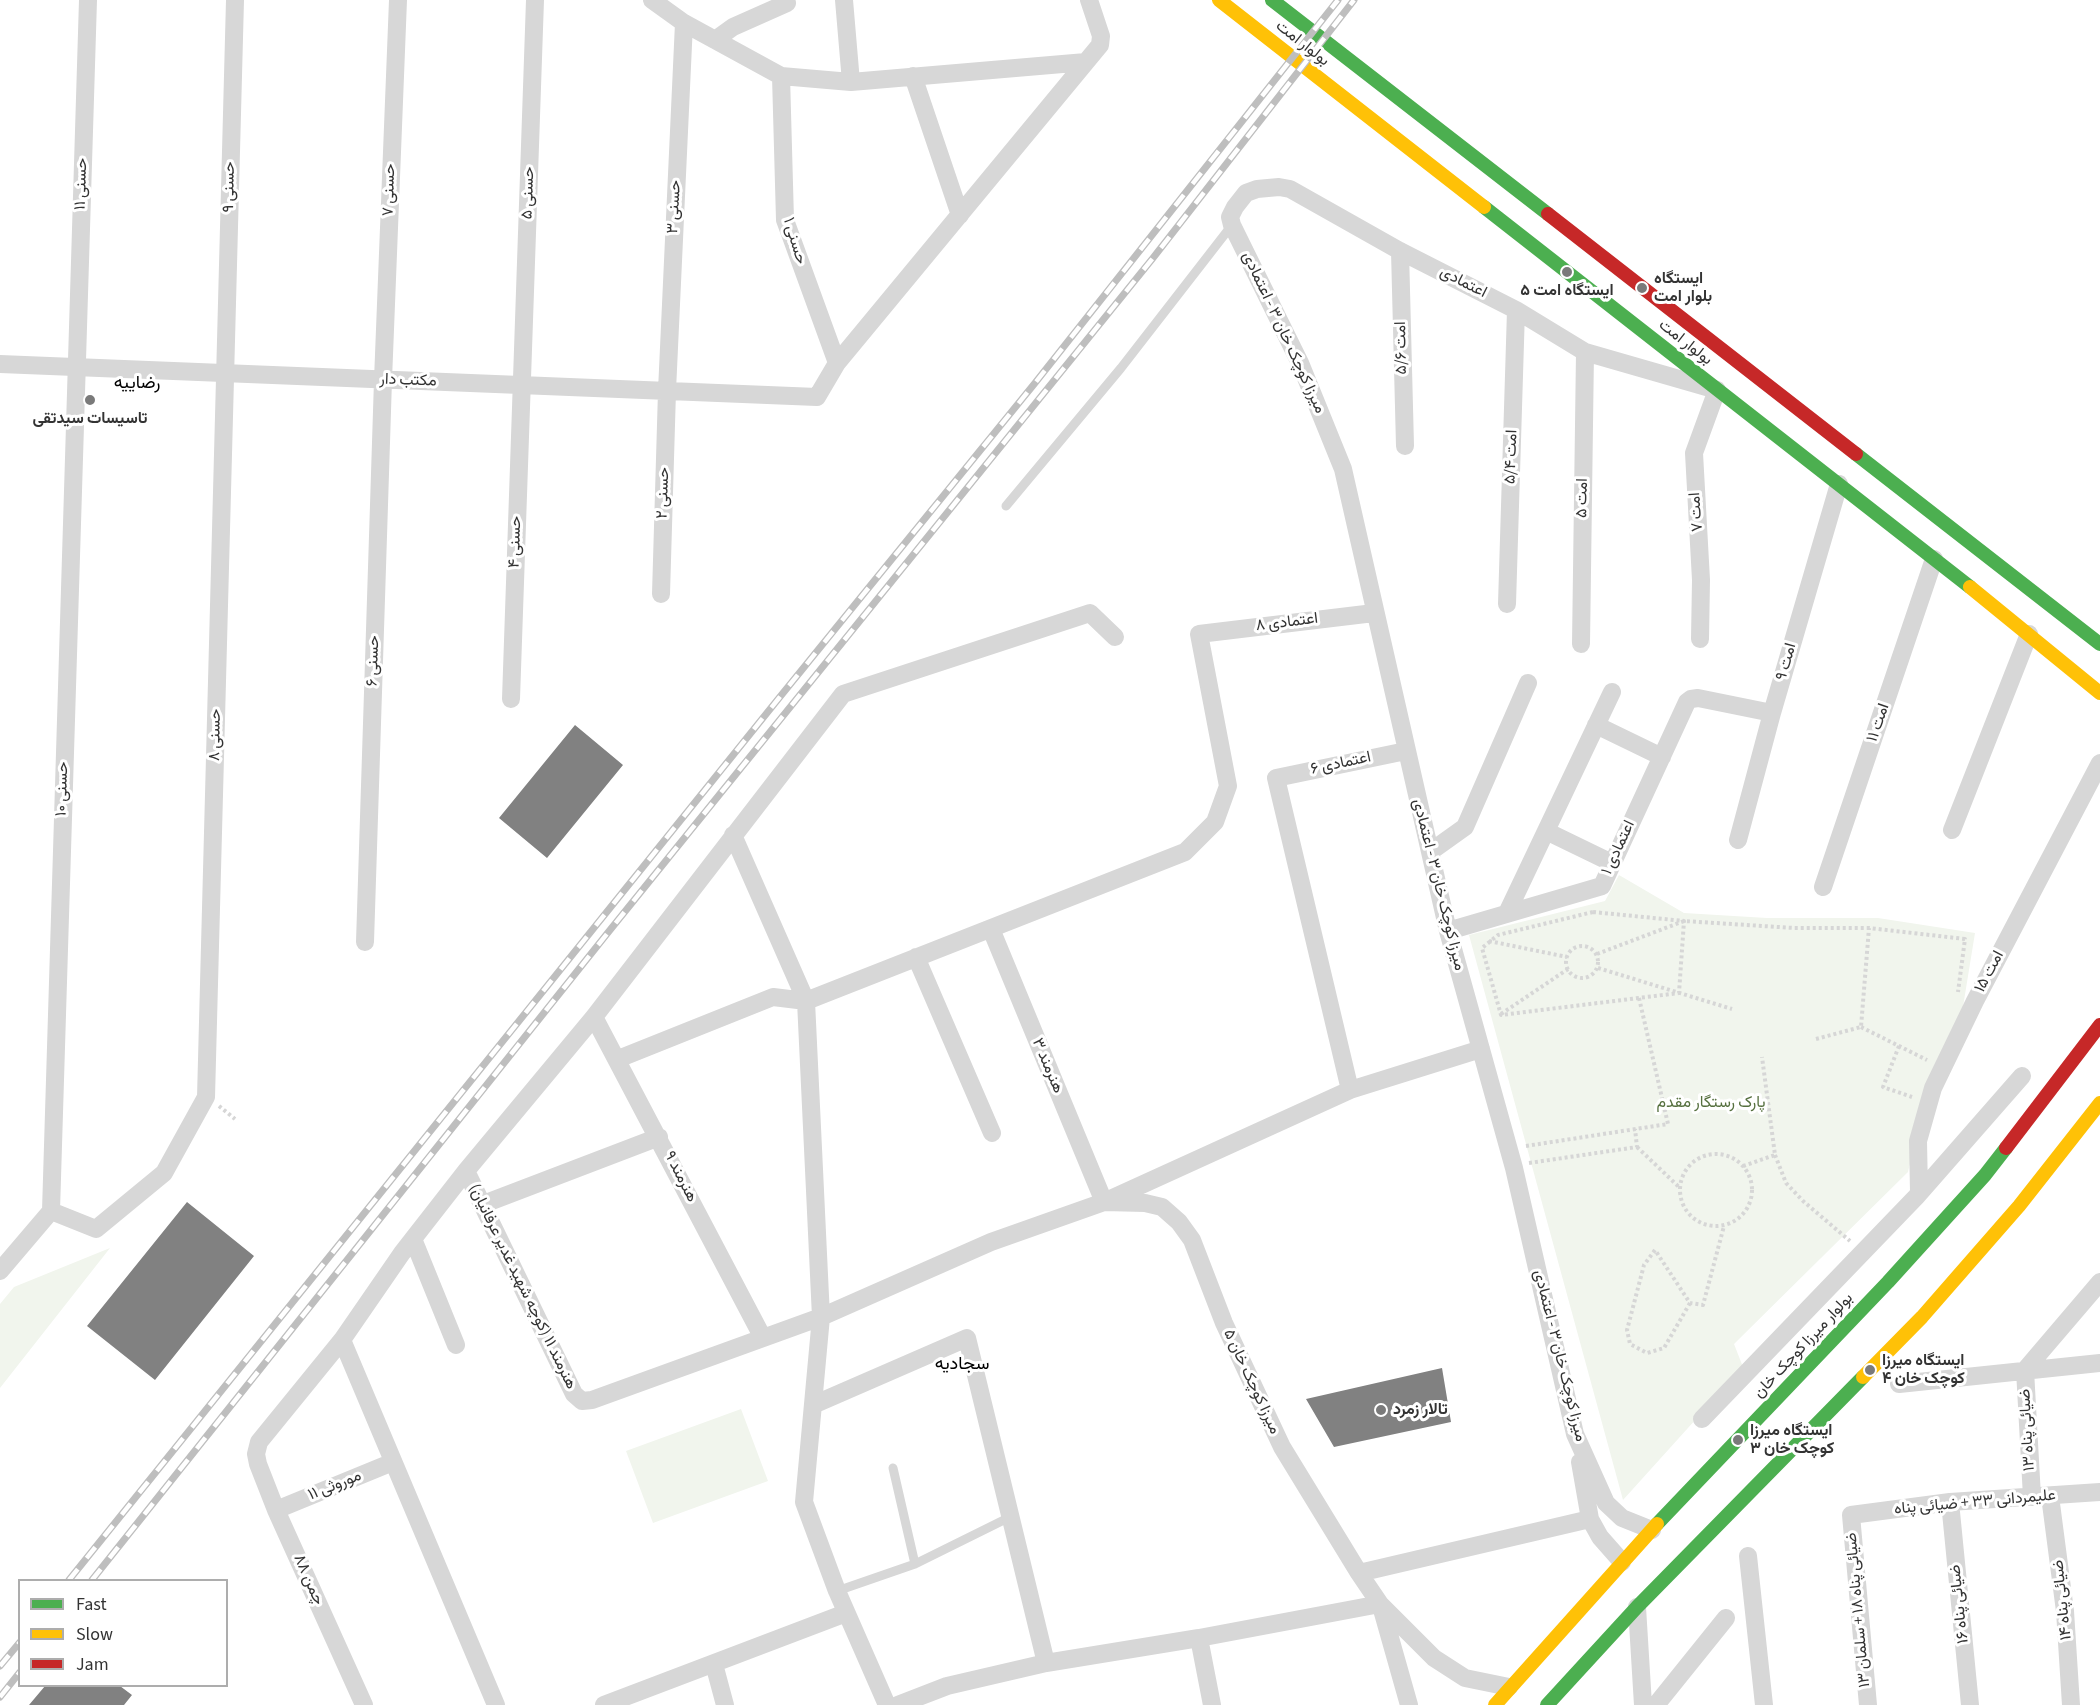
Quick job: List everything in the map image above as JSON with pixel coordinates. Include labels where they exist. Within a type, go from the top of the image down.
[{"type":"main road","name":"بولوار امت","points":[[1219,0],[1839,484],[2100,693]]},
{"type":"main road","name":"بولوار امت","points":[[1272,0],[2100,644]]},
{"type":"main road","points":[[2034,594],[2100,626]]},
{"type":"main road","name":"بولوار میرزا کوچک خان","points":[[1495,1705],[1622,1562],[1880,1290],[1985,1175],[2100,1025]]},
{"type":"main road","points":[[1547,1705],[1637,1607],[1922,1317],[2019,1206],[2100,1103]]},
{"type":"street","name":"حسنی ۱۱","points":[[76,367],[88,0]]},
{"type":"street","name":"حسنی ۹","points":[[225,374],[235,0]]},
{"type":"street","name":"حسنی ۷","points":[[383,380],[398,0]]},
{"type":"street","name":"حسنی ۵","points":[[522,385],[535,0]]},
{"type":"street","points":[[652,0],[684,23],[781,76],[851,82],[1086,62]]},
{"type":"street","points":[[844,0],[851,82]]},
{"type":"street","points":[[837,363],[1101,42],[1089,0]]},
{"type":"street","points":[[715,40],[733,27],[787,3]]},
{"type":"street","name":"حسنی ۳","points":[[667,391],[684,23]]},
{"type":"street","name":"حسنی ۱","points":[[781,76],[785,220],[837,363]]},
{"type":"street","points":[[913,76],[960,215]]},
{"type":"street","name":"اعتمادی","points":[[1232,225],[1230,217],[1246,193],[1257,189],[1279,187],[1290,189],[1400,251],[1516,310],[1585,352],[1718,390]]},
{"type":"street","name":"میرزا کوچک خان ۳ - اعتمادی","points":[[1232,225],[1300,363],[1343,469],[1448,931],[1511,1160],[1575,1434],[1606,1503],[1622,1518],[1652,1530]]},
{"type":"street","name":"امت ۵/۶","points":[[1400,251],[1405,446]]},
{"type":"street","name":"امت ۵/۴","points":[[1507,604],[1516,310]]},
{"type":"street","name":"امت ۵","points":[[1581,644],[1585,352]]},
{"type":"street","name":"مکتب دار","points":[[0,364],[817,397],[837,363]]},
{"type":"street","name":"حسنی ۱۰","points":[[51,1211],[76,367]]},
{"type":"street","name":"حسنی ۸","points":[[51,1211],[96,1229],[164,1173],[206,1097],[225,374]]},
{"type":"street","name":"حسنی ۶","points":[[365,942],[383,380]]},
{"type":"street","name":"حسنی ۴","points":[[511,699],[522,385]]},
{"type":"street","name":"امت ۷","points":[[1700,639],[1701,580],[1694,453],[1718,390]]},
{"type":"street","name":"حسنی ۲","points":[[661,594],[667,391]]},
{"type":"street","name":"امت ۹","points":[[1738,840],[1772,712],[1839,484]]},
{"type":"street","name":"امت ۱۱","points":[[1823,887],[1934,559]]},
{"type":"street","points":[[496,1705],[342,1340],[413,1239],[465,1171],[594,1017],[843,694],[1090,613],[1115,638]]},
{"type":"street","name":"اعتمادی ۸","points":[[991,929],[1185,852],[1215,822],[1228,786],[1199,634],[1374,613]]},
{"type":"street","points":[[1952,830],[2029,634]]},
{"type":"street","points":[[1430,852],[1465,827],[1528,683]]},
{"type":"street","points":[[1507,913],[1612,692]]},
{"type":"street","name":"اعتمادی ۱","points":[[1448,931],[1602,886],[1687,702],[1691,699],[1698,698],[1772,712]]},
{"type":"street","points":[[1596,725],[1662,757]]},
{"type":"street","name":"اعتمادی ۶","points":[[1350,1090],[1276,778],[1406,751]]},
{"type":"street","name":"امت ۱۵","points":[[1919,1192],[1918,1141],[1933,1088],[1975,1001],[2100,763]]},
{"type":"street","points":[[1546,831],[1612,863]]},
{"type":"street","points":[[733,836],[806,1001],[821,1317],[804,1502],[837,1591],[887,1705]]},
{"type":"street","points":[[618,1059],[773,997],[806,1001],[991,929]]},
{"type":"street","name":"هنرمند ۳","points":[[991,929],[1104,1202]]},
{"type":"street","points":[[916,957],[992,1133]]},
{"type":"street","name":"هنرمند ۹","points":[[594,1017],[763,1338]]},
{"type":"street","points":[[763,1338],[821,1317],[991,1242],[1104,1202],[1350,1090],[1480,1049]]},
{"type":"street","points":[[1702,1419],[1863,1253],[2022,1076]]},
{"type":"street","points":[[481,1205],[659,1137]]},
{"type":"street","name":"هنرمند ۱۱ (کوچه شهید غدیر عرفانیان)","points":[[465,1171],[574,1394],[582,1401],[592,1400],[763,1338]]},
{"type":"street","name":"میرزا کوچک خان ۵","points":[[1104,1202],[1145,1203],[1162,1207],[1179,1222],[1191,1240],[1224,1323],[1282,1447],[1380,1604],[1434,1658],[1466,1678],[1509,1687]]},
{"type":"street","points":[[0,1271],[51,1211]]},
{"type":"street","points":[[413,1239],[456,1345]]},
{"type":"street","name":"ضیائی پناه ۱۳","points":[[2032,1497],[2025,1370],[2100,1282]]},
{"type":"street","points":[[813,1405],[967,1338],[1046,1663]]},
{"type":"street","name":"چمن ۸۸","points":[[342,1340],[260,1442],[256,1455],[276,1510],[364,1705]]},
{"type":"street","points":[[1899,1384],[2100,1363]]},
{"type":"street","points":[[1575,1434],[1590,1519],[1600,1537],[1622,1562]]},
{"type":"street","name":"موروثی ۱۱","points":[[276,1510],[393,1462]]},
{"type":"street","name":"علیمردانی ۳۳ + ضیائی پناه","points":[[1851,1515],[1950,1503],[2100,1492]]},
{"type":"street","name":"ضیائی پناه ۱۴","points":[[2050,1496],[2065,1611],[2071,1705]]},
{"type":"street","name":"ضیائی پناه ۱۶","points":[[1950,1503],[1970,1705]]},
{"type":"street","name":"ضیائی پناه ۱۸ + سلمان ۱۳","points":[[1851,1515],[1868,1705]]},
{"type":"street","points":[[1359,1573],[1590,1519]]},
{"type":"street","points":[[1748,1556],[1764,1705]]},
{"type":"street","points":[[898,1705],[947,1686],[1046,1663],[1199,1638],[1380,1604]]},
{"type":"street","name":"میرزا کوچک خان ۵","points":[[1380,1604],[1409,1705]]},
{"type":"street","points":[[1637,1607],[1643,1705]]},
{"type":"street","points":[[604,1705],[626,1702],[714,1664],[846,1613]]},
{"type":"street","points":[[1656,1705],[1726,1618]]},
{"type":"street","points":[[1199,1638],[1212,1705]]},
{"type":"street","points":[[714,1664],[724,1705]]},
{"type":"lane","points":[[1006,506],[1121,368],[1232,225]]},
{"type":"lane","points":[[892,1468],[915,1564]]},
{"type":"lane","points":[[837,1591],[915,1564],[1010,1517]]},
{"type":"path","points":[[1501,1015],[1482,948],[1498,935],[1593,912],[1794,928],[1869,928],[1965,939],[1957,1001]]},
{"type":"path","points":[[1597,954],[1684,921]]},
{"type":"path","points":[[1679,993],[1684,921]]},
{"type":"path","points":[[1861,1027],[1869,928]]},
{"type":"path","points":[[1480,939],[1567,957]]},
{"type":"path","points":[[1587,946],[1597,954],[1598,968],[1589,977],[1577,977],[1568,969],[1567,957],[1575,947],[1587,946]]},
{"type":"path","points":[[1598,968],[1732,1009]]},
{"type":"path","points":[[1501,1015],[1568,969]]},
{"type":"path","points":[[1501,1015],[1679,993]]},
{"type":"path","points":[[1511,1160],[1527,1146],[1668,1124],[1639,998]]},
{"type":"path","points":[[1816,1039],[1861,1027],[1931,1062]]},
{"type":"path","points":[[1899,1046],[1883,1087],[1917,1099]]},
{"type":"path","points":[[1762,1057],[1775,1155],[1786,1183],[1803,1201],[1863,1253]]},
{"type":"path","points":[[1635,1129],[1637,1147],[1680,1188],[1687,1211],[1699,1222],[1712,1226],[1724,1226],[1739,1219],[1748,1209],[1752,1198],[1750,1178],[1743,1166],[1721,1154],[1708,1155],[1691,1164],[1683,1175],[1680,1188]]},
{"type":"path","points":[[1511,1160],[1531,1162],[1637,1147]]},
{"type":"path","points":[[1743,1166],[1775,1155]]},
{"type":"path","points":[[1690,1303],[1664,1348],[1647,1353],[1630,1344],[1627,1330],[1644,1264],[1655,1250],[1690,1303],[1703,1305],[1724,1226]]},
{"type":"green space","name":"پارک رستگار مقدم","points":[[1619,875],[1684,913],[1767,918],[1878,918],[1975,933],[1961,1019],[1923,1102],[1908,1172],[1734,1344],[1743,1367],[1623,1500],[1469,935],[1605,901]]},
{"type":"green space","points":[[110,1248],[0,1388],[0,1304],[14,1287]]},
{"type":"green space","points":[[741,1409],[768,1481],[653,1523],[626,1451]]},
{"type":"building","points":[[575,725],[623,765],[547,858],[499,818]]},
{"type":"building","points":[[187,1202],[254,1256],[155,1380],[87,1326]]},
{"type":"building","name":"تالار زمرد","points":[[1442,1368],[1451,1422],[1334,1447],[1306,1399]]},
{"type":"building","points":[[44,1687],[121,1687],[132,1695],[124,1705],[29,1705]]},
{"type":"railway","points":[[70,1579],[1035,383],[1338,0]]},
{"type":"railway","points":[[93,1579],[610,930],[1153,258],[1354,0]]},
{"type":"railway","points":[[0,1666],[18,1644]]},
{"type":"railway","points":[[0,1697],[18,1674]]},
{"type":"traffic: fast","points":[[1272,0],[1548,214]]},
{"type":"traffic: fast","points":[[1484,207],[1970,587]]},
{"type":"traffic: fast","points":[[1856,454],[2100,644]]},
{"type":"traffic: fast","points":[[1657,1524],[1888,1282],[1985,1175],[2006,1148]]},
{"type":"traffic: fast","points":[[1547,1705],[1637,1607],[1863,1377]]},
{"type":"traffic: slow","points":[[1219,0],[1484,207]]},
{"type":"traffic: slow","points":[[1970,587],[2100,693]]},
{"type":"traffic: slow","points":[[1863,1377],[1922,1317],[2019,1206],[2100,1103]]},
{"type":"traffic: slow","points":[[1495,1705],[1657,1524]]},
{"type":"traffic: jam","points":[[1548,214],[1856,454]]},
{"type":"traffic: jam","points":[[2006,1148],[2100,1025]]},
{"type":"place","name":"ایستگاه امت ۵","points":[[1567,272]]},
{"type":"place","name":"ایستگاه بلوار امت","points":[[1642,288]]},
{"type":"place","name":"تاسیسات سیدتقی","points":[[90,400]]},
{"type":"place","name":"ایستگاه میرزا کوچک خان ۴","points":[[1870,1370]]},
{"type":"place","name":"تالار زمرد","points":[[1381,1410]]},
{"type":"place","name":"ایستگاه میرزا کوچک خان ۳","points":[[1738,1440]]},
{"type":"district","name":"رضاییه","points":[[137,384]]},
{"type":"district","name":"سجادیه","points":[[962,1365]]}]
